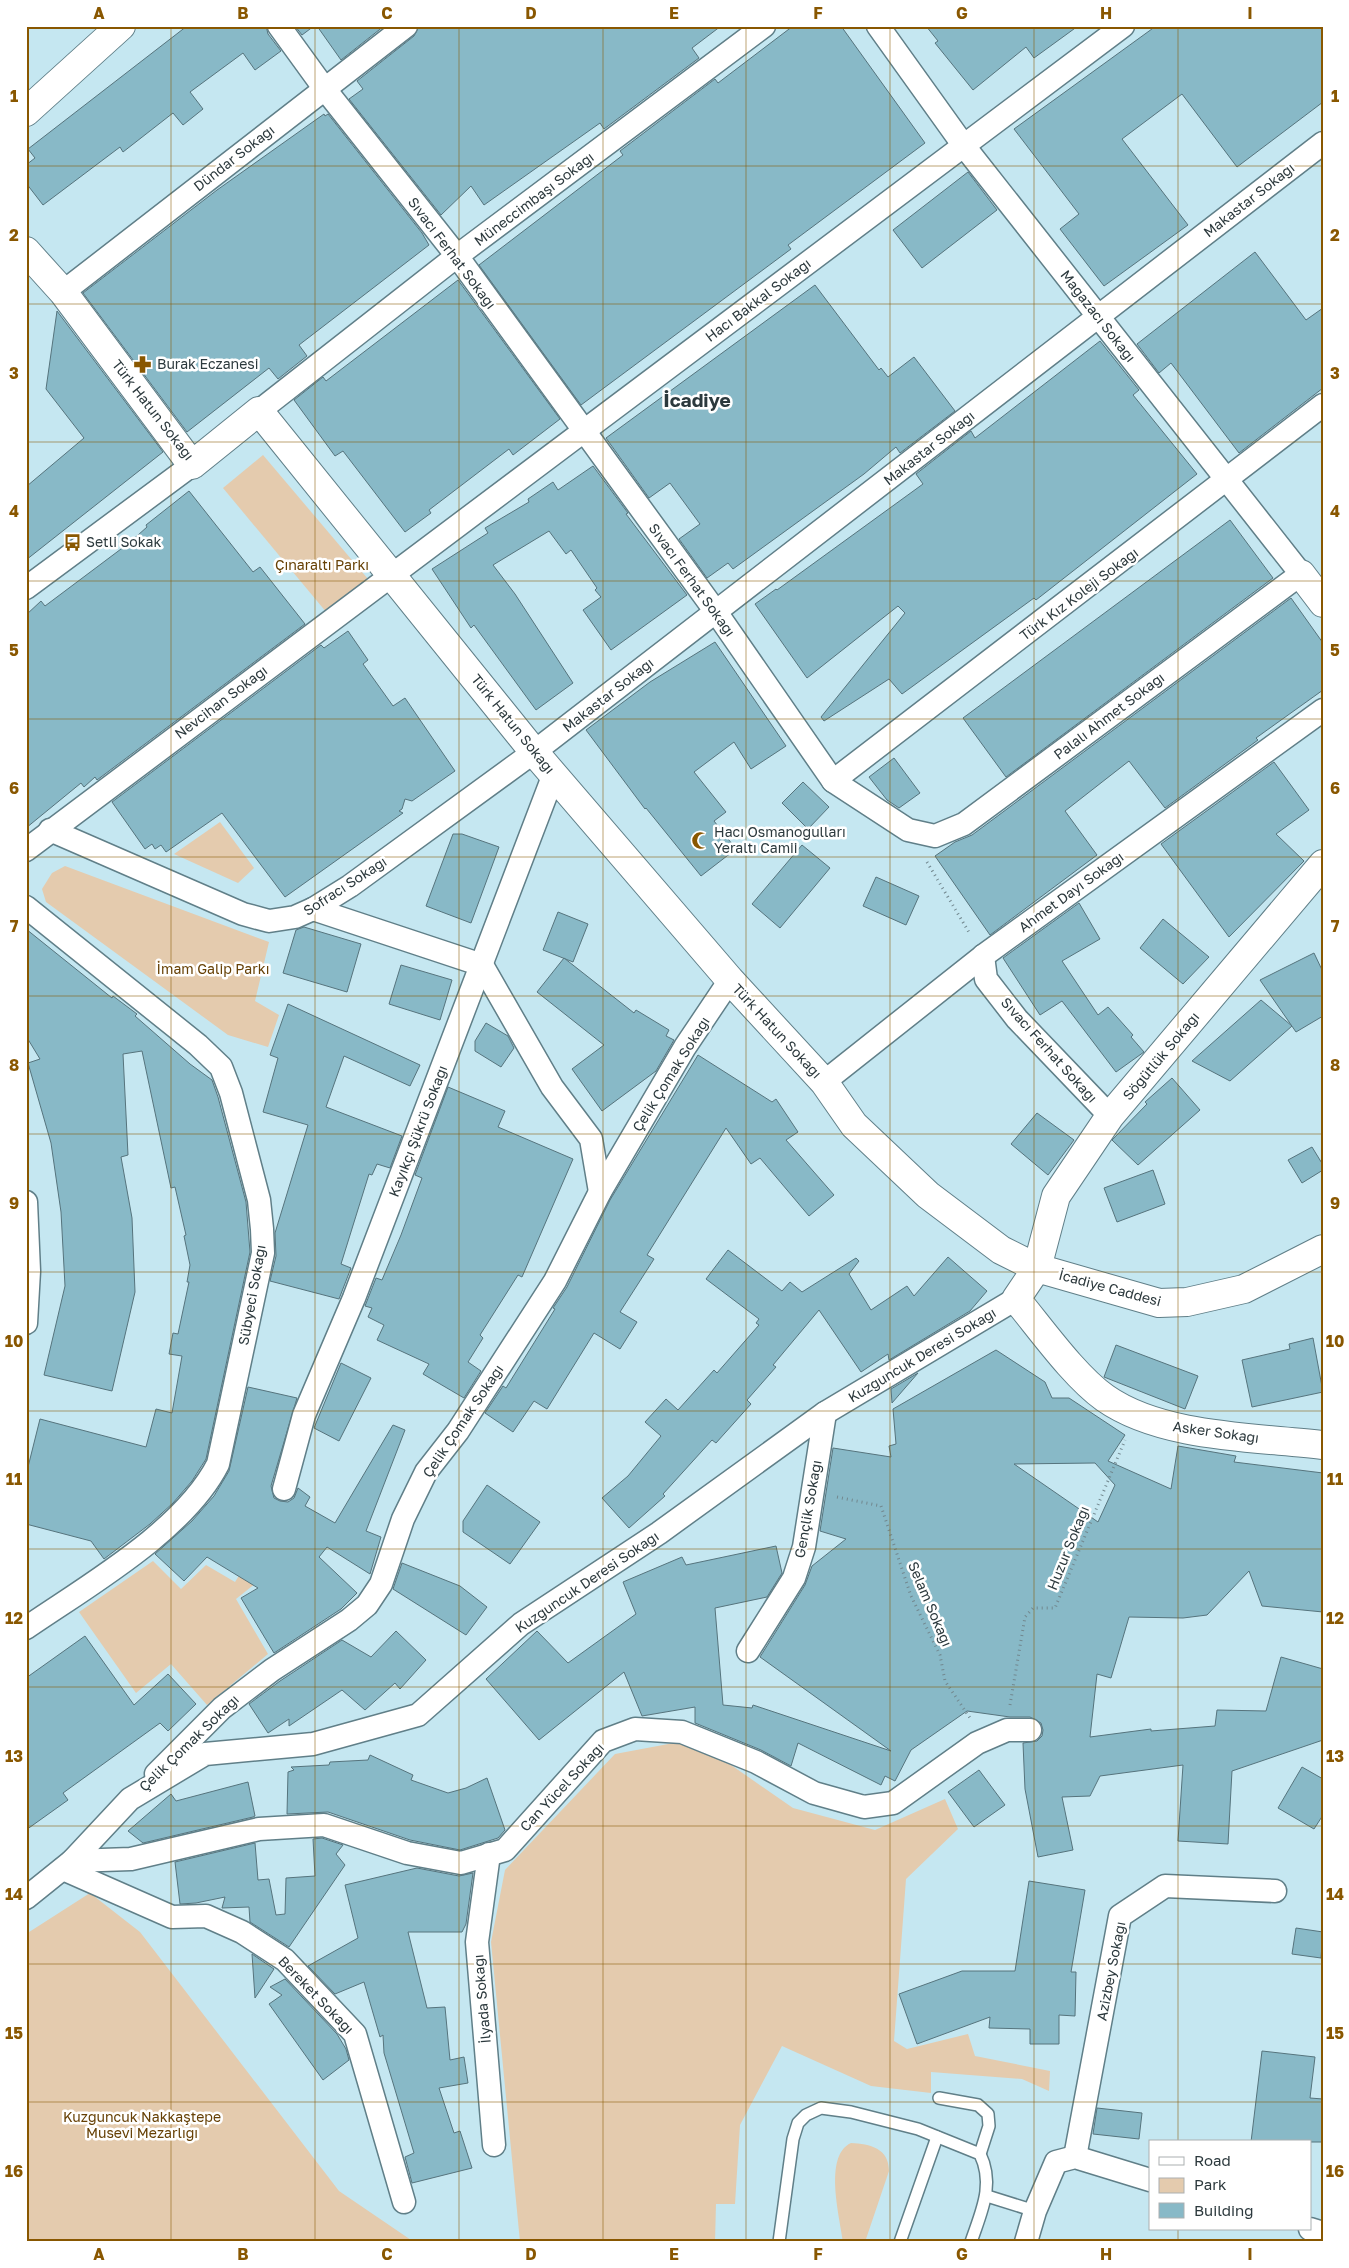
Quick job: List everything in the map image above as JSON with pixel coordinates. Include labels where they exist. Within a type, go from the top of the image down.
[{"type":"street","points":[[26,112],[121,26]]},
{"type":"street","name":"Sıvacı Ferhat Sokağı","points":[[279,26],[324,88],[457,256],[716,612],[834,781],[908,830]]},
{"type":"street","name":"Dündar Sokağı","points":[[63,292],[406,26]]},
{"type":"street","name":"Müneccimbaşı Sokağı","points":[[258,411],[457,256],[764,26]]},
{"type":"street","name":"Mağazacı Sokağı","points":[[878,26],[964,146],[1323,603]]},
{"type":"street","name":"Hacı Bakkal Sokağı","points":[[392,575],[1123,26]]},
{"type":"street","name":"Makastar Sokağı","points":[[534,752],[1323,143]]},
{"type":"street","name":"Türk Hatun Sokağı","points":[[26,251],[63,292],[192,465],[258,411],[534,752],[730,980],[824,1082],[854,1125],[928,1195],[1001,1250],[1037,1268]]},
{"type":"street","name":"Türk Kız Koleji Sokağı","points":[[834,781],[1323,405]]},
{"type":"street","points":[[26,588],[192,465]]},
{"type":"street","name":"Palalı Ahmet Sokağı","points":[[908,830],[935,836],[964,824],[1300,574]]},
{"type":"street","name":"Nevcihan Sokağı","points":[[50,830],[392,575]]},
{"type":"street","name":"Ahmet Dayı Sokağı","points":[[824,1082],[983,956],[1323,710]]},
{"type":"street","name":"Sofracı Sokağı","points":[[50,830],[243,914],[269,920],[295,917],[313,909],[350,886],[534,752]]},
{"type":"street","name":"Kayıkçı Şükrü Sokağı","points":[[284,1489],[304,1415],[354,1298],[554,774]]},
{"type":"street","points":[[26,850],[50,830]]},
{"type":"street","name":"Söğütlük Sokağı","points":[[1037,1268],[1056,1196],[1110,1116],[1323,864]]},
{"type":"street","name":"Sübyeci Sokağı","points":[[26,907],[198,1045],[221,1067],[231,1092],[259,1200],[263,1253],[218,1464],[209,1482],[174,1520],[130,1556],[26,1628]]},
{"type":"street","points":[[313,909],[482,965],[552,1087],[591,1139],[600,1192]]},
{"type":"street","name":"Sıvacı Ferhat Sokağı","points":[[983,956],[986,979],[1017,1019],[1110,1116]]},
{"type":"street","name":"Çelik Çomak Sokağı","points":[[130,1800],[222,1708],[272,1670],[349,1620],[367,1605],[381,1584],[404,1519],[426,1472],[458,1431],[554,1281],[600,1192],[686,1047],[730,980]]},
{"type":"street","points":[[26,1202],[29,1271],[26,1323]]},
{"type":"street","name":"İcadiye Caddesi","points":[[1037,1268],[1159,1303],[1186,1302],[1244,1289],[1323,1249]]},
{"type":"street","points":[[1016,1299],[1037,1268]]},
{"type":"street","name":"Kuzguncuk Deresi Sokağı","points":[[26,1898],[68,1865],[130,1800],[204,1754],[313,1744],[418,1715],[521,1624],[659,1533],[825,1413],[1016,1299]]},
{"type":"street","name":"Asker Sokağı","points":[[1016,1299],[1080,1374],[1105,1398],[1136,1414],[1176,1429],[1323,1445]]},
{"type":"street","name":"Gençlik Sokağı","points":[[748,1651],[794,1578],[804,1547],[825,1413]]},
{"type":"street","name":"Can Yücel Sokağı","points":[[68,1865],[131,1858],[259,1829],[324,1825],[407,1853],[461,1863],[505,1850],[603,1741],[635,1729],[682,1732],[756,1762],[814,1793],[864,1807],[893,1803],[942,1766],[977,1743],[997,1734],[1030,1730]]},
{"type":"street","name":"İlyada Sokağı","points":[[489,1854],[477,1942],[494,2145]]},
{"type":"street","name":"Bereket Sokağı","points":[[68,1865],[172,1917],[206,1916],[242,1932],[285,1960],[356,2034],[404,2202]]},
{"type":"street","name":"Azizbey Sokağı","points":[[1075,2157],[1120,1916],[1165,1886],[1275,1891]]},
{"type":"street","points":[[1026,2242],[1035,2211],[1056,2162],[1075,2157],[1149,2180]]},
{"type":"lane","points":[[939,2098],[978,2105],[988,2114],[989,2126],[980,2154],[984,2163],[987,2196],[971,2242]]},
{"type":"lane","points":[[779,2242],[793,2139],[798,2123],[806,2115],[821,2108],[850,2112],[918,2129],[980,2154]]},
{"type":"lane","points":[[900,2242],[937,2137]]},
{"type":"lane","points":[[987,2196],[1035,2211]]},
{"type":"path","points":[[908,830],[983,956]]},
{"type":"path","name":"Huzur Sokağı","points":[[997,1734],[1025,1616],[1034,1608],[1055,1608],[1136,1414]]},
{"type":"path","name":"Selam Sokağı","points":[[812,1491],[881,1506],[911,1596],[940,1655],[944,1680],[969,1718],[997,1734]]},
{"type":"green space","name":"Çınaraltı Parkı","points":[[263,455],[368,579],[327,613],[223,488]]},
{"type":"green space","points":[[220,822],[254,868],[238,883],[174,854]]},
{"type":"green space","name":"İmam Galip Parkı","points":[[65,866],[269,942],[255,1001],[279,1015],[268,1047],[228,1035],[46,902],[42,889],[52,873]]},
{"type":"green space","points":[[262,1539],[290,1556],[236,1599],[268,1654],[207,1705],[171,1664],[136,1693],[79,1612],[153,1561],[181,1589],[206,1565],[235,1582]]},
{"type":"green space","points":[[679,1742],[731,1765],[793,1808],[875,1830],[945,1799],[958,1829],[906,1879],[894,2041],[907,2049],[968,2034],[975,2056],[1050,2071],[1049,2091],[1022,2079],[931,2072],[931,2093],[871,2086],[782,2046],[740,2125],[735,2204],[716,2204],[715,2242],[520,2242],[491,1942],[505,1870],[615,1754]]},
{"type":"green space","name":"Kuzguncuk Nakkaştepe Musevi Mezarlığı","points":[[90,1893],[140,1932],[339,2191],[414,2242],[26,2242],[26,1934]]},
{"type":"green space","points":[[851,2143],[871,2146],[877,2149],[886,2157],[888,2163],[889,2171],[865,2242],[843,2242],[837,2203],[835,2173],[838,2160],[842,2150]]},
{"type":"building","points":[[187,26],[266,26],[268,34],[281,51],[255,70],[243,53],[190,92],[203,109],[183,125],[173,113],[123,152],[120,147],[43,205],[26,183],[26,165],[35,158],[28,149]]},
{"type":"building","points":[[295,26],[314,26],[302,35]]},
{"type":"building","points":[[317,26],[384,26],[341,60]]},
{"type":"building","points":[[419,26],[721,26],[692,48],[699,58],[604,129],[600,123],[484,205],[471,186],[441,215],[349,99],[363,89],[357,81],[414,36]]},
{"type":"building","points":[[793,26],[841,26],[925,143],[788,245],[791,249],[581,405],[479,265],[623,155],[620,151],[715,79],[718,83]]},
{"type":"building","points":[[926,26],[1078,26],[1034,58],[1026,47],[973,90],[935,43],[938,41]]},
{"type":"building","points":[[1156,26],[1323,26],[1323,102],[1237,167],[1182,94],[1122,139],[1188,225],[1104,286],[1060,229],[1079,214],[1014,129]]},
{"type":"building","points":[[324,114],[325,116],[328,114],[422,233],[429,245],[299,345],[307,356],[278,379],[269,368],[187,432],[83,293],[217,190]]},
{"type":"building","points":[[968,172],[997,210],[922,268],[893,230]]},
{"type":"building","points":[[1255,252],[1306,320],[1323,308],[1323,388],[1239,453],[1171,363],[1159,373],[1137,344]]},
{"type":"building","points":[[458,280],[560,419],[513,455],[509,449],[429,510],[431,513],[405,532],[343,451],[335,456],[294,400],[323,377],[326,381]]},
{"type":"building","points":[[815,285],[879,370],[881,368],[888,377],[914,357],[955,411],[900,453],[896,447],[864,474],[733,569],[728,563],[707,578],[679,539],[700,524],[670,483],[649,498],[606,438]]},
{"type":"building","points":[[57,311],[163,452],[26,560],[27,486],[84,438],[46,389]]},
{"type":"building","points":[[1100,341],[1139,390],[1133,395],[1197,474],[1036,600],[1034,598],[902,694],[889,679],[824,721],[821,717],[905,613],[898,606],[807,678],[755,604],[923,484],[916,474],[971,431],[975,438]]},
{"type":"building","points":[[593,466],[628,513],[626,514],[687,595],[611,650],[583,610],[601,597],[595,590],[597,588],[571,550],[566,554],[549,531],[493,565],[515,594],[573,683],[536,710],[474,625],[471,628],[432,569],[488,533],[485,528],[529,502],[528,499],[553,482],[558,490]]},
{"type":"building","points":[[189,491],[253,572],[260,567],[305,624],[97,780],[95,777],[84,787],[81,783],[26,828],[26,615],[41,601],[45,606],[129,543],[147,527],[146,525]]},
{"type":"building","points":[[1230,520],[1273,578],[1006,777],[963,718]]},
{"type":"building","points":[[1291,598],[1323,643],[1323,690],[1256,738],[1258,740],[1165,808],[1129,761],[1065,811],[1097,855],[990,935],[935,856],[955,842],[972,835]]},
{"type":"building","points":[[348,631],[368,660],[363,664],[393,706],[405,698],[455,771],[412,801],[405,799],[402,809],[399,811],[403,813],[285,897],[222,813],[166,852],[161,845],[155,849],[152,844],[145,849],[112,802],[321,645],[324,648]]},
{"type":"building","points":[[715,642],[786,746],[751,769],[734,742],[694,772],[726,812],[714,821],[736,849],[701,876],[645,809],[586,730],[650,682]]},
{"type":"building","points":[[894,758],[920,793],[899,808],[887,800],[869,777]]},
{"type":"building","points":[[1274,762],[1309,810],[1276,834],[1304,861],[1229,937],[1161,844]]},
{"type":"building","points":[[803,782],[829,807],[808,829],[782,803]]},
{"type":"building","points":[[453,834],[462,834],[499,847],[471,923],[426,906]]},
{"type":"building","points":[[802,845],[830,868],[780,928],[752,904]]},
{"type":"building","points":[[876,877],[919,896],[906,925],[863,906]]},
{"type":"building","points":[[1079,903],[1100,939],[1062,961],[1098,1015],[1108,1007],[1133,1035],[1131,1037],[1144,1052],[1116,1072],[1062,1001],[1040,1015],[1003,958]]},
{"type":"building","points":[[558,912],[588,924],[573,962],[543,950]]},
{"type":"building","points":[[1163,919],[1209,957],[1183,984],[1140,948]]},
{"type":"building","points":[[304,927],[361,944],[347,992],[283,973],[296,930]]},
{"type":"building","points":[[26,929],[112,998],[113,996],[137,1014],[135,1016],[190,1064],[212,1080],[246,1202],[250,1252],[206,1459],[192,1481],[173,1503],[150,1524],[104,1559],[91,1541],[26,1524],[26,1475],[40,1419],[146,1447],[156,1409],[172,1413],[182,1356],[169,1354],[173,1333],[178,1334],[189,1282],[187,1282],[190,1265],[184,1236],[186,1235],[175,1187],[171,1188],[142,1051],[123,1054],[128,1155],[121,1157],[132,1218],[135,1292],[112,1391],[44,1375],[65,1286],[61,1212],[51,1143],[28,1063],[40,1059],[26,1036]]},
{"type":"building","points":[[1314,953],[1323,972],[1323,1016],[1296,1032],[1260,980]]},
{"type":"building","points":[[564,958],[634,1013],[636,1010],[669,1030],[666,1036],[674,1040],[656,1071],[602,1111],[572,1069],[604,1045],[537,992]]},
{"type":"building","points":[[401,965],[452,980],[440,1020],[389,1004]]},
{"type":"building","points":[[1261,1000],[1292,1026],[1230,1081],[1192,1061]]},
{"type":"building","points":[[288,1004],[420,1065],[410,1086],[344,1056],[326,1107],[402,1136],[390,1168],[377,1164],[372,1175],[369,1174],[341,1264],[351,1268],[339,1299],[270,1281],[276,1256],[275,1233],[308,1125],[263,1112],[278,1058],[270,1055]]},
{"type":"building","points":[[486,1023],[508,1036],[514,1048],[501,1067],[475,1051],[475,1041]]},
{"type":"building","points":[[698,1055],[772,1102],[776,1099],[798,1132],[786,1140],[834,1195],[809,1216],[760,1158],[751,1164],[726,1128],[647,1255],[654,1259],[620,1312],[637,1322],[620,1349],[594,1333],[547,1409],[534,1401],[513,1432],[485,1413],[503,1386],[506,1388],[555,1309],[553,1308],[567,1287],[610,1200]]},
{"type":"building","points":[[1172,1078],[1200,1110],[1138,1165],[1112,1140],[1147,1104],[1145,1102]]},
{"type":"building","points":[[448,1087],[505,1111],[498,1127],[573,1159],[522,1277],[518,1275],[480,1335],[483,1338],[468,1362],[481,1371],[464,1398],[423,1374],[429,1364],[377,1340],[384,1325],[368,1317],[372,1308],[365,1306],[376,1278],[382,1280],[401,1235],[422,1178],[415,1175]]},
{"type":"building","points":[[1037,1113],[1074,1140],[1048,1175],[1011,1144]]},
{"type":"building","points":[[1312,1147],[1323,1165],[1323,1170],[1302,1183],[1288,1160]]},
{"type":"building","points":[[1153,1170],[1165,1204],[1117,1222],[1104,1188]]},
{"type":"building","points":[[728,1250],[782,1291],[790,1282],[802,1292],[856,1258],[859,1261],[849,1274],[871,1310],[907,1286],[914,1296],[948,1257],[987,1291],[970,1311],[889,1360],[888,1354],[861,1372],[819,1310],[773,1365],[776,1367],[747,1400],[751,1404],[716,1443],[712,1440],[663,1494],[665,1496],[629,1528],[602,1498],[628,1476],[661,1436],[645,1422],[666,1399],[678,1410],[714,1370],[717,1373],[759,1325],[756,1323],[759,1319],[706,1279]]},
{"type":"building","points":[[1313,1338],[1323,1392],[1252,1407],[1242,1360],[1290,1349],[1289,1344]]},
{"type":"building","points":[[1116,1345],[1198,1376],[1185,1409],[1104,1377]]},
{"type":"building","points":[[996,1350],[1045,1382],[1052,1398],[1069,1398],[1125,1435],[1108,1461],[1171,1489],[1178,1446],[1236,1456],[1234,1462],[1323,1473],[1323,1612],[1262,1606],[1249,1571],[1207,1615],[1183,1618],[1129,1617],[1111,1678],[1097,1674],[1090,1737],[1151,1729],[1151,1731],[1215,1726],[1217,1710],[1266,1711],[1281,1657],[1323,1669],[1323,1740],[1232,1771],[1228,1844],[1178,1841],[1183,1765],[1100,1776],[1090,1796],[1062,1797],[1073,1850],[1038,1857],[1025,1789],[1023,1743],[1037,1741],[1042,1736],[1043,1730],[1041,1723],[1030,1717],[1010,1717],[967,1711],[911,1750],[895,1781],[885,1776],[881,1785],[798,1743],[791,1766],[761,1750],[695,1723],[695,1707],[642,1716],[624,1672],[539,1740],[486,1679],[537,1631],[568,1663],[636,1614],[623,1582],[682,1557],[686,1565],[776,1546],[782,1573],[767,1597],[715,1608],[723,1705],[752,1708],[753,1705],[891,1751],[760,1657],[805,1585],[812,1566],[846,1539],[820,1531],[833,1448],[891,1457],[889,1446],[896,1444],[893,1409]],"holes":[[[1095,1463],[1115,1485],[1098,1522],[1014,1464]]]},
{"type":"building","points":[[341,1363],[371,1378],[339,1441],[314,1428]]},
{"type":"building","points":[[918,1373],[892,1403],[891,1389]]},
{"type":"building","points":[[248,1387],[297,1398],[271,1486],[274,1498],[288,1502],[294,1498],[298,1488],[310,1497],[305,1506],[335,1523],[393,1425],[405,1430],[366,1531],[381,1537],[370,1574],[327,1547],[319,1557],[357,1593],[341,1609],[274,1653],[241,1598],[258,1588],[207,1557],[184,1581],[155,1554],[192,1521],[214,1496],[229,1471]]},
{"type":"building","points":[[487,1485],[540,1522],[510,1564],[463,1532],[463,1521]]},
{"type":"building","points":[[402,1563],[460,1586],[487,1607],[466,1635],[393,1589]]},
{"type":"building","points":[[396,1631],[426,1660],[400,1689],[395,1683],[365,1710],[342,1690],[289,1726],[289,1719],[268,1733],[249,1704],[342,1640],[371,1657]]},
{"type":"building","points":[[85,1636],[134,1705],[168,1674],[196,1704],[168,1731],[160,1723],[63,1793],[68,1800],[26,1830],[26,1678]]},
{"type":"building","points":[[370,1755],[413,1775],[411,1780],[448,1793],[466,1788],[487,1778],[505,1830],[498,1838],[460,1850],[410,1840],[328,1812],[287,1814],[288,1772],[294,1770],[291,1767],[368,1760]]},
{"type":"building","points":[[1302,1767],[1323,1779],[1323,1815],[1314,1829],[1278,1808]]},
{"type":"building","points":[[979,1770],[1005,1805],[974,1827],[948,1792]]},
{"type":"building","points":[[248,1782],[255,1816],[253,1817],[143,1843],[128,1831],[171,1794],[176,1801]]},
{"type":"building","points":[[322,1838],[343,1845],[336,1854],[345,1865],[289,1947],[250,1922],[249,1907],[222,1908],[225,1897],[180,1904],[175,1862],[255,1843],[258,1880],[269,1879],[276,1915],[285,1914],[286,1878],[315,1876],[313,1839]]},
{"type":"building","points":[[417,1868],[459,1876],[473,1873],[466,1924],[462,1932],[408,1932],[427,2008],[445,2007],[450,2060],[464,2057],[468,2083],[439,2088],[454,2133],[460,2131],[472,2168],[412,2183],[405,2157],[414,2153],[384,2053],[383,2035],[380,2037],[364,1982],[335,1994],[308,1966],[358,1938],[345,1885]]},
{"type":"building","points":[[1029,1881],[1085,1890],[1071,1972],[1076,1972],[1075,2016],[1059,2015],[1059,2044],[1030,2044],[1030,2029],[989,2028],[990,2017],[917,2044],[899,1994],[962,1971],[1015,1971]]},
{"type":"building","points":[[1296,1928],[1323,1932],[1321,1958],[1292,1954]]},
{"type":"building","points":[[252,1954],[274,1969],[255,1998]]},
{"type":"building","points":[[285,1979],[337,2034],[346,2049],[349,2060],[323,2080],[269,2004],[282,1995],[270,1987]]},
{"type":"building","points":[[1262,2051],[1315,2057],[1310,2098],[1323,2099],[1323,2142],[1312,2142],[1312,2140],[1251,2140]]},
{"type":"building","points":[[1097,2108],[1142,2113],[1139,2139],[1093,2134]]},
{"type":"place","name":"Burak Eczanesi","points":[[143,364]]},
{"type":"place","name":"Setli Sokak","points":[[72,542]]},
{"type":"place","name":"Hacı Osmanoğulları Yeraltı Camii","points":[[700,840]]},
{"type":"district","name":"İcadiye","points":[[697,400]]}]
